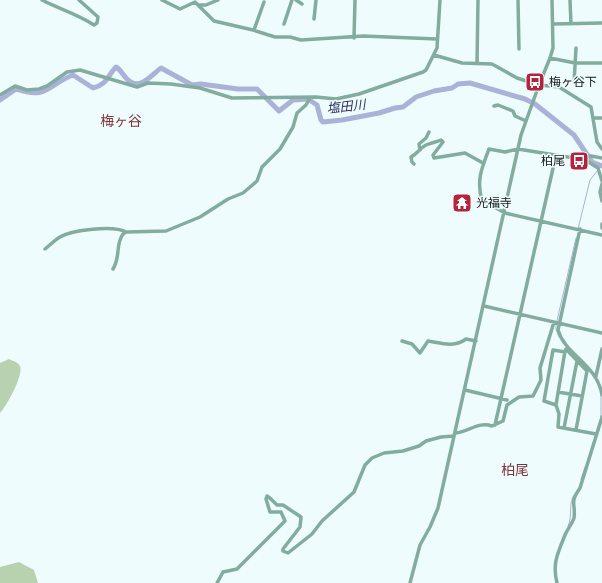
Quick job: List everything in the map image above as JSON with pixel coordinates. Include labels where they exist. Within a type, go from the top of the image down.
[{"type":"street","points":[[42,0],[86,18],[94,25],[97,23],[98,17],[79,0]]},
{"type":"street","points":[[162,0],[180,10],[190,2],[195,2],[214,21],[254,30],[275,37],[290,37],[301,40],[337,37],[354,38],[363,36],[437,39]]},
{"type":"street","points":[[198,5],[206,5],[218,0]]},
{"type":"street","points":[[284,24],[292,0]]},
{"type":"street","points":[[296,0],[302,4]]},
{"type":"street","points":[[314,19],[316,0]]},
{"type":"street","points":[[354,38],[355,0]]},
{"type":"street","points":[[0,95],[15,86],[26,90],[39,89],[47,86],[63,74],[72,70],[80,70],[137,86],[148,83],[170,84],[200,88],[232,98],[343,99],[423,72],[434,55],[436,48],[440,0]]},
{"type":"street","points":[[477,63],[478,0]]},
{"type":"street","points":[[518,0],[519,49]]},
{"type":"street","points":[[410,583],[420,545],[438,508],[505,213],[518,149],[533,99],[553,48],[552,0]]},
{"type":"street","points":[[570,0],[571,24]]},
{"type":"street","points":[[254,30],[264,2]]},
{"type":"street","points":[[553,24],[602,23]]},
{"type":"street","points":[[574,83],[576,48]]},
{"type":"street","points":[[434,55],[462,63],[492,64],[517,78],[539,85],[559,87],[588,104],[591,108],[594,118],[597,142],[602,149]]},
{"type":"street","points":[[550,58],[575,63],[602,63]]},
{"type":"street","points":[[45,249],[60,237],[76,231],[118,229],[126,232],[166,231],[200,218],[228,199],[243,193],[257,181],[262,167],[280,149],[293,127],[297,113],[306,105],[310,98]]},
{"type":"street","points":[[494,106],[513,111],[515,116],[526,121]]},
{"type":"street","points":[[594,118],[602,118]]},
{"type":"street","points":[[420,150],[419,144],[426,138],[429,132]]},
{"type":"street","points":[[414,164],[411,157],[427,145],[441,140],[443,142],[433,155],[434,158],[465,153],[483,163]]},
{"type":"street","points":[[602,164],[601,158],[591,156],[583,158],[518,149],[505,152],[489,149],[483,163],[479,182],[482,200],[505,213],[602,234]]},
{"type":"street","points":[[495,425],[556,155]]},
{"type":"street","points":[[583,158],[598,170],[602,182],[600,192],[602,201]]},
{"type":"street","points":[[217,583],[223,572],[237,569],[285,521],[281,512],[270,512],[266,499],[267,496],[277,505],[282,506],[301,517],[300,527],[283,549],[283,551],[288,553],[312,534],[322,521],[354,492],[365,465],[372,458],[384,453],[403,451],[419,446],[426,441],[455,435],[481,425],[495,425],[505,418],[504,412],[507,405],[519,398],[528,398],[534,394],[541,380],[540,368],[556,323],[580,229]]},
{"type":"street","points":[[113,269],[118,257],[117,248],[120,237],[126,232]]},
{"type":"street","points":[[484,306],[602,333]]},
{"type":"street","points":[[556,323],[558,333],[596,376],[602,395]]},
{"type":"street","points":[[402,342],[412,344],[420,353],[428,341],[449,345],[461,343],[466,339],[476,341]]},
{"type":"street","points":[[567,344],[556,405],[559,414],[558,427],[596,434]]},
{"type":"street","points":[[556,405],[544,401],[553,350],[566,350],[587,371],[576,430]]},
{"type":"street","points":[[596,376],[602,350]]},
{"type":"street","points":[[564,428],[577,361]]},
{"type":"street","points":[[464,390],[507,400]]},
{"type":"street","points":[[558,392],[582,396]]},
{"type":"street","points":[[557,583],[554,567],[555,556],[560,552],[564,536],[574,518],[573,498],[580,488],[602,417]]},
{"type":"green space","points":[[9,359],[18,364],[21,370],[14,391],[0,413],[0,363]]},
{"type":"green space","points":[[19,562],[34,570],[38,583],[0,583],[0,567]]},
{"type":"waterway","name":"塩田川","points":[[0,100],[16,89],[35,93],[47,90],[73,75],[93,88],[98,87],[116,67],[127,79],[136,84],[145,81],[161,68],[192,85],[201,84],[238,89],[257,89],[279,111],[293,100],[308,99],[317,105],[321,120],[323,122],[342,120],[403,107],[416,97],[434,91],[452,88],[458,84],[470,83],[525,99],[535,104],[574,135],[592,162],[602,166]]},
{"type":"waterway","points":[[578,229],[590,180],[598,170]]},
{"type":"waterway","points":[[559,337],[556,325],[576,238]]},
{"type":"waterway","points":[[601,396],[601,416]]},
{"type":"waterway","points":[[581,479],[585,467]]},
{"type":"waterway","points":[[568,526],[571,502],[574,495]]},
{"type":"place","name":"梅ヶ谷下","points":[[535,82]]},
{"type":"place","name":"柏尾","points":[[579,161]]},
{"type":"place","name":"光福寺","points":[[462,203]]},
{"type":"district","name":"梅ヶ谷","points":[[121,121]]},
{"type":"district","name":"柏尾","points":[[515,470]]}]
